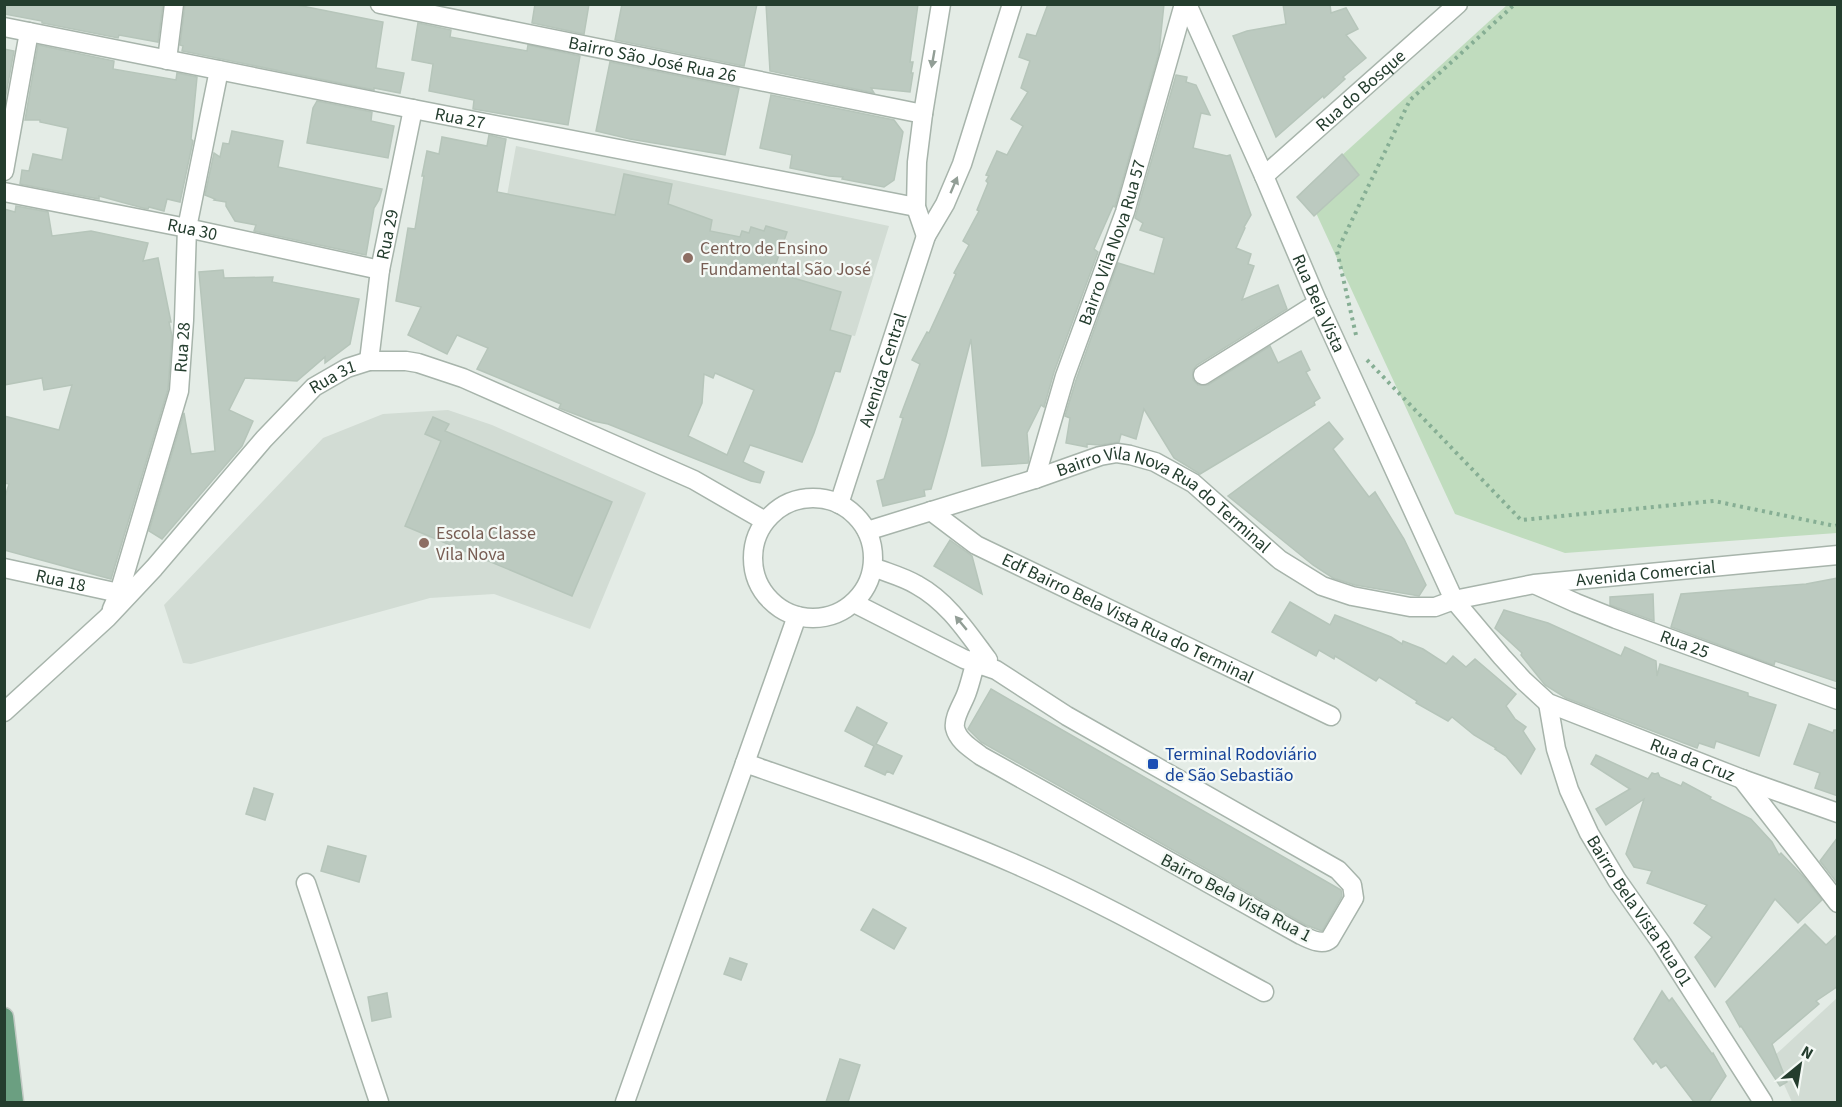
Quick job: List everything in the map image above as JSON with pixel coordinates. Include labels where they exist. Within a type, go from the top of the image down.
[{"type":"main road","points":[[4,1017],[14,1102]]},
{"type":"street","points":[[167,60],[174,4]]},
{"type":"street","name":"Bairro São José Rua 26","points":[[380,4],[923,114]]},
{"type":"street","points":[[926,236],[916,207],[917,162],[941,4]]},
{"type":"street","name":"Avenida Central","points":[[839,504],[926,236],[945,204],[962,164],[1012,4]]},
{"type":"street","name":"Rua Bela Vista","points":[[1185,4],[1454,600],[1509,665],[1548,703]]},
{"type":"street","name":"Bairro Vila Nova Rua 57","points":[[1035,479],[1065,376],[1125,212],[1185,4]]},
{"type":"street","name":"Rua do Bosque","points":[[1264,176],[1458,4]]},
{"type":"street","name":"Rua 27","points":[[4,27],[916,207]]},
{"type":"street","points":[[4,171],[29,32]]},
{"type":"street","name":"Rua 28","points":[[107,618],[118,593],[178,391],[184,320],[187,228],[219,70]]},
{"type":"street","name":"Rua 29","points":[[369,361],[380,270],[413,109]]},
{"type":"street","name":"Rua 30","points":[[4,192],[187,228],[380,270]]},
{"type":"street","points":[[1203,375],[1318,303]]},
{"type":"street","name":"Rua 31","points":[[4,712],[107,618],[154,568],[264,439],[314,387],[348,368],[369,361],[418,363],[463,378],[694,480],[765,521]]},
{"type":"street","name":"Bairro Vila Nova Rua do Terminal","points":[[867,531],[1035,479],[1100,456],[1117,453],[1142,457],[1155,462],[1193,483],[1280,560],[1322,586],[1352,596],[1410,607],[1435,607],[1454,600]]},
{"type":"street","points":[[820,498],[839,504],[856,515],[867,531],[873,548],[873,567],[867,587],[854,603],[827,617],[797,616],[780,609],[766,596],[756,580],[753,549],[757,534],[765,521],[780,507],[799,499],[820,498]]},
{"type":"street","name":"Edf Bairro Bela Vista Rua do Terminal","points":[[931,511],[976,545],[1330,716]]},
{"type":"street","name":"Avenida Comercial","points":[[1454,600],[1534,584],[1838,555]]},
{"type":"street","points":[[873,567],[916,584],[938,599],[967,630],[977,657]]},
{"type":"street","name":"Rua 18","points":[[4,568],[118,593]]},
{"type":"street","name":"Rua 25","points":[[1534,584],[1616,620],[1838,700]]},
{"type":"street","points":[[854,603],[923,639],[977,657]]},
{"type":"street","points":[[625,1102],[797,616]]},
{"type":"street","name":"Bairro Bela Vista Rua 1","points":[[977,657],[1067,716],[1338,870],[1352,885],[1354,898],[1328,942],[1300,935],[968,747],[955,728],[955,722],[967,693],[977,657]]},
{"type":"street","name":"Rua da Cruz","points":[[1548,703],[1742,779],[1838,813]]},
{"type":"street","name":"Bairro Bela Vista Rua 01","points":[[1548,703],[1556,749],[1569,790],[1589,833],[1617,880],[1662,944],[1763,1102]]},
{"type":"street","points":[[745,763],[894,815],[1018,866],[1131,920],[1264,992]]},
{"type":"street","points":[[1742,779],[1838,903]]},
{"type":"street","points":[[306,883],[379,1102]]},
{"type":"path","points":[[1358,341],[1337,250],[1410,100],[1515,4]]},
{"type":"path","points":[[1360,353],[1521,520],[1714,501],[1838,525]]},
{"type":"shaded area","name":"Centro de Ensino Fundamental São José","points":[[516,146],[889,226],[855,336],[771,319],[490,289]]},
{"type":"shaded area","name":"Escola Classe Vila Nova","points":[[448,410],[492,425],[646,493],[590,629],[494,594],[430,598],[191,664],[183,663],[164,605],[323,438],[383,414]]},
{"type":"shaded area","points":[[1837,998],[1837,1102],[1792,1102],[1772,1058]]},
{"type":"green space","points":[[1507,5],[1837,5],[1837,533],[1565,553],[1455,514],[1305,189]]},
{"type":"building","points":[[4,4],[163,4],[158,42],[119,35],[118,38],[4,14]]},
{"type":"building","points":[[185,4],[292,4],[383,22],[376,68],[404,73],[400,93],[374,88],[374,90],[182,51],[183,46],[180,45]]},
{"type":"building","points":[[535,4],[589,4],[584,34],[532,23]]},
{"type":"building","points":[[622,4],[757,4],[744,66],[615,40]]},
{"type":"building","points":[[766,4],[918,4],[910,62],[913,62],[911,73],[913,73],[910,92],[871,88],[874,93],[770,71]]},
{"type":"building","points":[[1048,4],[1164,4],[1159,52],[1115,207],[1113,206],[1094,249],[1098,252],[1054,372],[1044,407],[1041,405],[1027,433],[1028,463],[982,466],[971,339],[931,489],[924,490],[925,496],[883,506],[877,481],[884,479],[903,418],[900,417],[920,364],[912,360],[927,332],[929,333],[956,274],[954,273],[969,245],[963,241],[979,211],[977,210],[988,183],[986,181],[989,176],[986,175],[997,151],[1007,155],[1023,126],[1011,119],[1028,92],[1021,88],[1030,61],[1019,57],[1027,34],[1036,36]]},
{"type":"building","points":[[1283,4],[1330,4],[1331,13],[1346,8],[1358,29],[1346,35],[1366,58],[1343,77],[1345,79],[1324,98],[1323,96],[1276,137],[1233,36],[1286,24]]},
{"type":"building","points":[[418,23],[451,30],[450,37],[527,51],[528,45],[580,56],[568,125],[473,109],[474,100],[429,91],[433,64],[412,60]]},
{"type":"building","points":[[38,45],[114,61],[113,69],[176,80],[177,73],[197,77],[191,139],[193,141],[180,202],[167,199],[164,211],[99,196],[99,199],[20,184],[22,170],[29,171],[33,154],[62,160],[68,128],[40,122],[40,120],[25,120]]},
{"type":"building","points":[[4,49],[14,51],[4,105]]},
{"type":"building","points":[[610,62],[739,88],[725,155],[596,131]]},
{"type":"building","points":[[1176,75],[1187,77],[1186,82],[1196,85],[1210,115],[1201,113],[1193,148],[1230,155],[1251,215],[1236,248],[1251,254],[1248,264],[1254,266],[1242,300],[1278,285],[1287,309],[1197,365],[1193,370],[1193,380],[1198,385],[1208,385],[1270,346],[1278,363],[1301,351],[1310,370],[1306,372],[1320,398],[1314,402],[1315,405],[1200,474],[1174,458],[1144,409],[1136,439],[1121,434],[1119,442],[1100,445],[1087,444],[1087,447],[1066,443],[1070,418],[1065,416],[1118,263],[1154,274],[1164,238],[1140,230],[1143,223],[1135,218]]},
{"type":"building","points":[[771,95],[894,120],[903,132],[894,180],[884,187],[790,168],[792,155],[760,148]]},
{"type":"building","points":[[317,101],[372,112],[371,121],[394,126],[388,158],[307,143],[313,108]]},
{"type":"building","points":[[232,131],[283,141],[278,167],[382,189],[374,208],[366,255],[254,231],[256,225],[235,221],[226,202],[214,200],[205,195],[214,153],[220,157],[223,143],[229,144]]},
{"type":"building","points":[[489,135],[506,139],[497,192],[615,215],[624,174],[672,184],[668,204],[712,220],[710,231],[740,237],[742,231],[749,233],[751,227],[764,231],[766,226],[787,232],[773,272],[841,292],[830,330],[851,336],[840,372],[835,371],[802,462],[750,445],[743,462],[764,472],[760,483],[751,481],[608,424],[593,421],[559,408],[561,404],[477,369],[488,348],[457,335],[447,354],[408,335],[421,307],[396,301],[408,228],[415,229],[427,151],[439,154],[442,137],[487,146]],"holes":[[[715,373],[754,390],[727,455],[688,436],[702,403],[704,374],[713,378]]]},
{"type":"building","points":[[1342,154],[1359,175],[1314,216],[1297,197]]},
{"type":"building","points":[[16,206],[48,212],[52,236],[91,231],[148,243],[143,261],[158,258],[171,322],[169,322],[172,336],[168,389],[111,579],[4,550],[4,500],[9,484],[4,483],[4,416],[59,430],[72,385],[44,390],[42,378],[4,385],[4,209],[15,212]]},
{"type":"building","points":[[223,270],[224,278],[273,277],[272,282],[359,299],[350,344],[325,363],[325,357],[297,381],[245,378],[229,410],[253,421],[242,446],[162,539],[149,531],[184,413],[191,454],[215,451],[199,272]]},
{"type":"building","points":[[433,417],[449,424],[445,431],[612,502],[572,596],[405,526],[441,441],[425,434]]},
{"type":"building","points":[[1329,422],[1343,439],[1333,449],[1369,497],[1375,492],[1404,539],[1426,585],[1419,596],[1355,585],[1333,578],[1313,565],[1228,496]]},
{"type":"building","points":[[950,540],[972,556],[982,594],[934,566]]},
{"type":"building","points":[[1838,578],[1838,682],[1775,661],[1774,665],[1671,627],[1681,594],[1806,584]]},
{"type":"building","points":[[1653,594],[1654,621],[1610,605],[1610,597]]},
{"type":"building","points":[[1290,602],[1330,625],[1335,615],[1391,637],[1402,644],[1403,641],[1423,649],[1446,664],[1453,656],[1466,667],[1475,659],[1516,694],[1506,706],[1515,719],[1526,727],[1523,731],[1535,749],[1521,774],[1506,756],[1452,717],[1448,721],[1416,703],[1417,701],[1379,677],[1376,681],[1335,656],[1334,659],[1319,650],[1316,656],[1272,632]]},
{"type":"building","points":[[1504,610],[1548,623],[1621,656],[1625,647],[1656,661],[1657,676],[1660,664],[1748,693],[1748,696],[1776,705],[1759,756],[1716,741],[1714,748],[1699,743],[1697,748],[1566,698],[1545,685],[1521,655],[1522,653],[1495,628]]},
{"type":"building","points":[[991,689],[1341,890],[1342,896],[1322,931],[1306,925],[981,742],[968,729]]},
{"type":"building","points":[[857,707],[887,723],[876,744],[902,756],[893,774],[887,771],[885,775],[865,766],[874,746],[845,731]]},
{"type":"building","points":[[1809,724],[1833,733],[1834,730],[1838,730],[1838,796],[1815,788],[1820,773],[1794,764]]},
{"type":"building","points":[[1596,755],[1648,779],[1652,773],[1658,773],[1660,777],[1681,786],[1683,782],[1711,797],[1710,799],[1751,819],[1772,842],[1779,855],[1781,853],[1822,900],[1798,923],[1775,899],[1715,987],[1695,957],[1712,937],[1694,923],[1707,905],[1647,883],[1652,871],[1634,867],[1626,854],[1644,799],[1606,825],[1596,809],[1630,789],[1591,764]]},
{"type":"building","points":[[254,788],[273,794],[265,820],[246,814]]},
{"type":"building","points":[[1838,837],[1838,884],[1820,861]]},
{"type":"building","points":[[328,846],[366,856],[359,882],[321,871]]},
{"type":"building","points":[[873,909],[906,928],[894,949],[861,930]]},
{"type":"building","points":[[1805,924],[1826,945],[1838,934],[1838,986],[1816,1001],[1819,1004],[1772,1044],[1787,1082],[1780,1086],[1726,1002]]},
{"type":"building","points":[[730,958],[747,964],[741,980],[724,974]]},
{"type":"building","points":[[1662,991],[1669,1001],[1672,998],[1713,1053],[1726,1076],[1709,1102],[1694,1102],[1666,1065],[1661,1068],[1656,1061],[1653,1064],[1634,1039]]},
{"type":"building","points":[[387,993],[391,1017],[372,1021],[368,997]]},
{"type":"building","points":[[840,1059],[860,1065],[848,1102],[826,1102]]},
{"type":"place","name":"Centro de Ensino Fundamental São José","points":[[688,258]]},
{"type":"place","name":"Escola Classe Vila Nova","points":[[424,543]]},
{"type":"place","name":"Terminal Rodoviário de São Sebastião","points":[[1153,764]]}]
